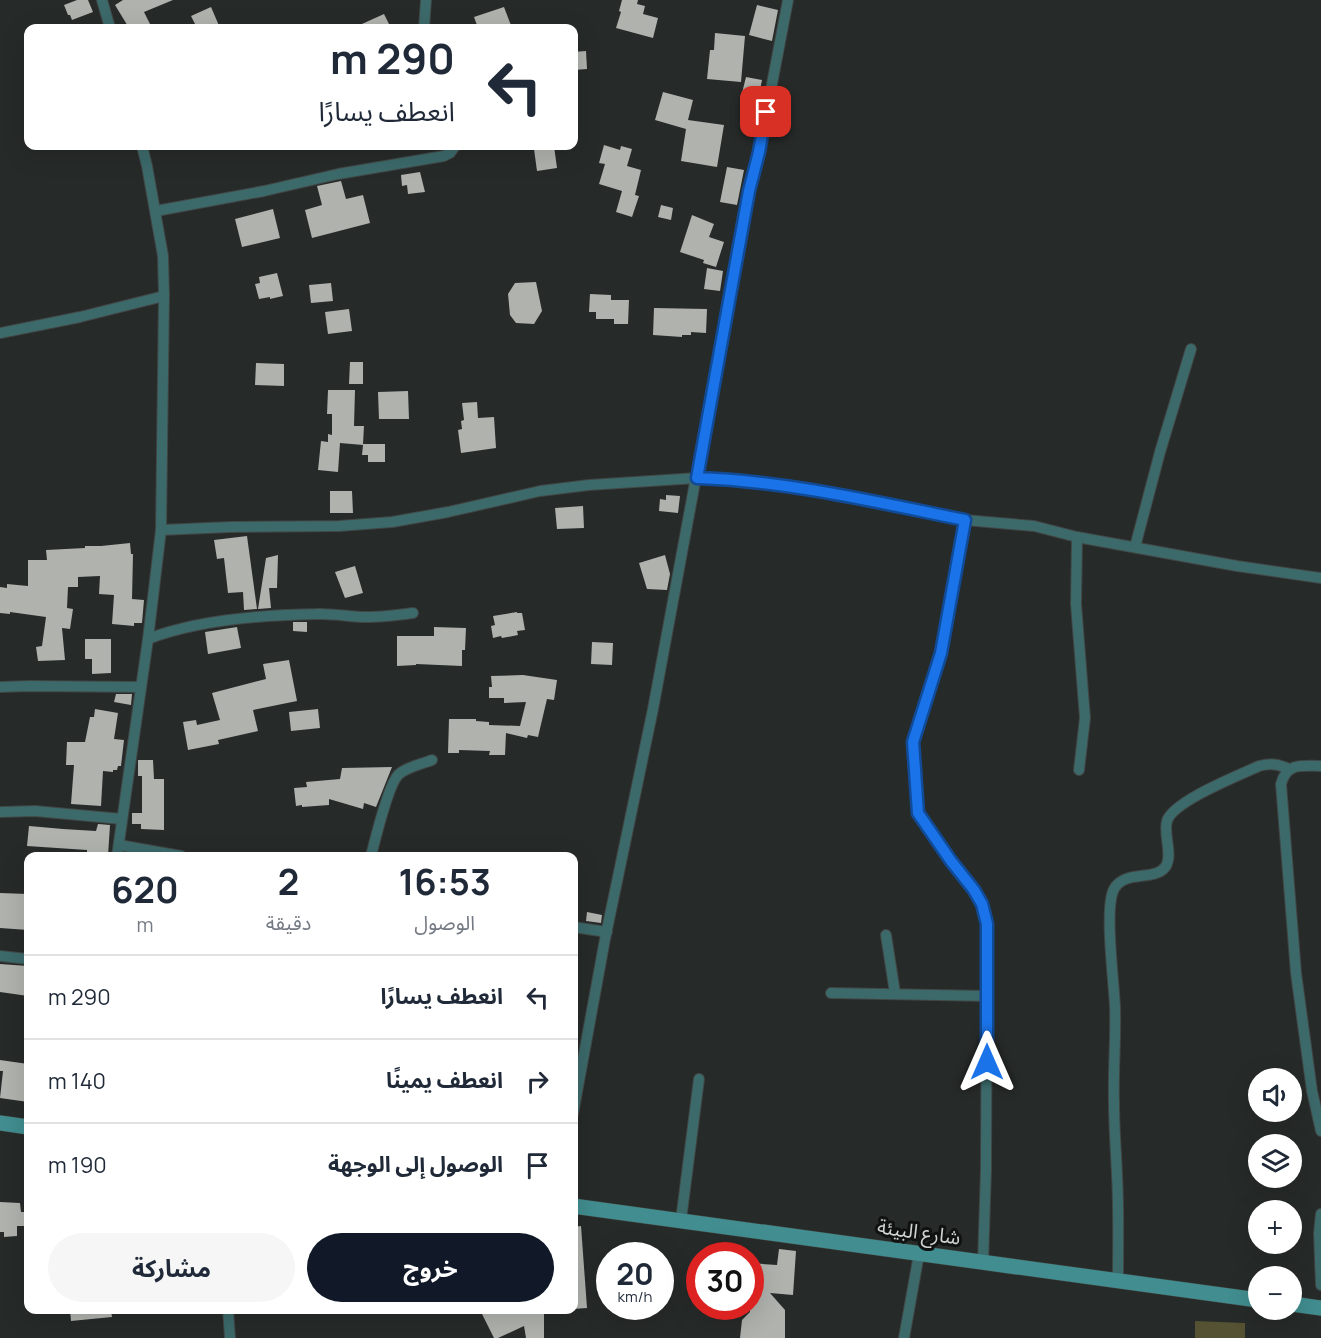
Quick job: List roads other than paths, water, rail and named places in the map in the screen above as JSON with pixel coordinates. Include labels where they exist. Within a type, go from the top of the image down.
[{"type":"street","points":[[102,0],[109,24]]},
{"type":"street","points":[[424,24],[426,0]]},
{"type":"street","points":[[578,1087],[653,709],[749,191],[759,152],[788,0]]},
{"type":"street","points":[[118,851],[161,530],[163,256],[142,150]]},
{"type":"street","points":[[156,211],[264,191],[338,174],[444,156],[452,150]]},
{"type":"street","points":[[0,333],[80,317],[164,296]]},
{"type":"street","points":[[1135,547],[1191,349]]},
{"type":"street","points":[[161,530],[339,526],[392,522],[540,491],[589,485],[697,478],[736,479],[965,520],[1034,526],[1077,537],[1237,566],[1321,578]]},
{"type":"street","points":[[965,520],[941,653],[913,742],[918,813],[974,890],[985,913],[987,924],[986,1169],[983,1263]]},
{"type":"street","points":[[1077,537],[1076,604],[1085,718],[1079,770]]},
{"type":"street","points":[[148,639],[180,629],[252,618],[319,614],[368,617],[413,614]]},
{"type":"street","points":[[0,687],[141,687]]},
{"type":"street","points":[[372,852],[390,791],[398,774],[432,760]]},
{"type":"street","points":[[1118,1280],[1118,1177],[1114,1101],[1115,1007],[1110,919],[1112,896],[1120,882],[1156,873],[1167,865],[1167,821],[1170,815],[1187,801],[1259,766],[1269,763],[1280,764],[1289,769]]},
{"type":"street","points":[[1321,766],[1289,769],[1281,784],[1296,973],[1309,1070],[1318,1104],[1321,1131]]},
{"type":"street","points":[[0,812],[35,811],[122,819]]},
{"type":"street","points":[[578,928],[607,932]]},
{"type":"street","points":[[886,935],[895,993]]},
{"type":"street","points":[[0,957],[24,959]]},
{"type":"street","points":[[831,993],[987,996]]},
{"type":"street","points":[[681,1220],[699,1079]]},
{"type":"street","points":[[0,1123],[24,1126]]},
{"type":"street","name":"شارع البيئة","points":[[578,1207],[1248,1299]]},
{"type":"street","points":[[1321,1214],[1318,1233],[1321,1285]]},
{"type":"street","points":[[904,1338],[919,1254]]},
{"type":"street","points":[[1302,1306],[1321,1308]]},
{"type":"street","points":[[228,1314],[230,1338]]}]
